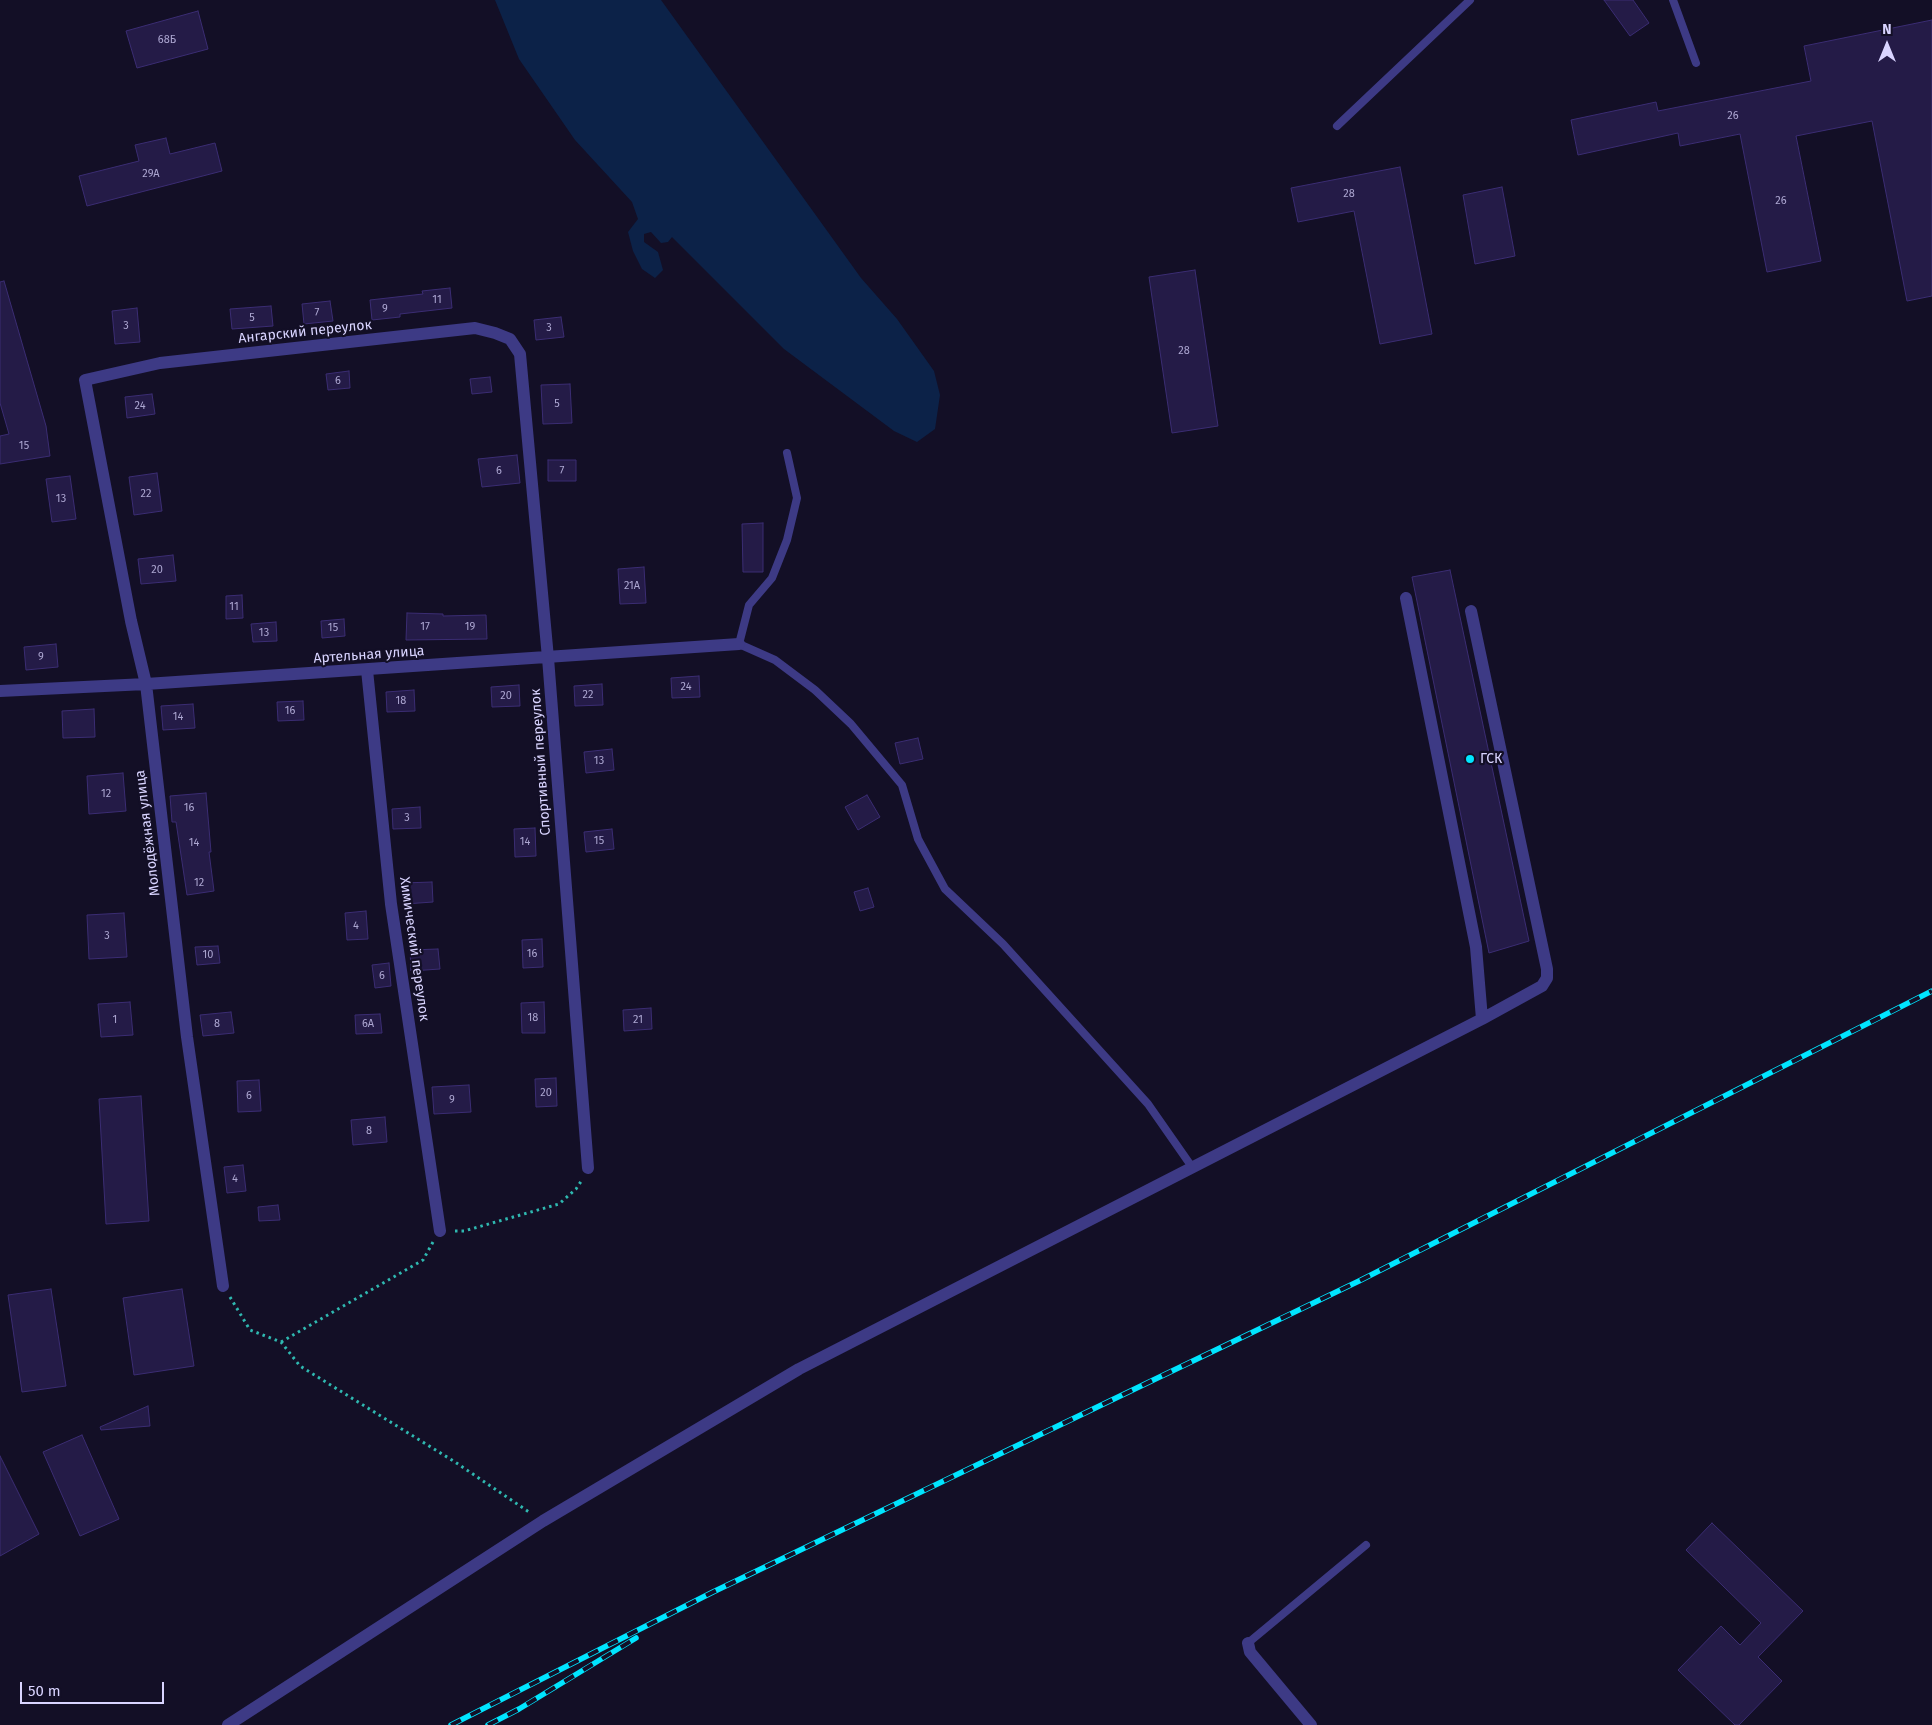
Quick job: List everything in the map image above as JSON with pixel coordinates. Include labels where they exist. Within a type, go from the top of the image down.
[{"type":"street","name":"Ангарский переулок","points":[[85,380],[160,363],[475,328],[510,339],[520,354]]},
{"type":"street","name":"Спортивный переулок","points":[[520,354],[548,658],[588,1168]]},
{"type":"street","name":"Молодёжная улица","points":[[85,380],[131,621],[146,684],[186,1037],[223,1286]]},
{"type":"street","points":[[1406,598],[1476,948],[1482,1019]]},
{"type":"street","points":[[228,1725],[543,1521],[799,1370],[1482,1019],[1542,986],[1547,978],[1547,968],[1472,611]]},
{"type":"street","name":"Артельная улица","points":[[0,691],[146,684],[739,644]]},
{"type":"street","name":"Химический переулок","points":[[366,670],[391,904],[440,1231]]},
{"type":"street","points":[[1248,1643],[1250,1652],[1311,1725]]},
{"type":"lane","points":[[1337,126],[1470,0]]},
{"type":"lane","points":[[1673,0],[1696,63]]},
{"type":"lane","points":[[787,453],[797,498],[787,540],[772,578],[749,605],[739,644],[775,660],[815,690],[851,724],[902,785],[918,839],[946,889],[1003,944],[1148,1104],[1192,1167]]},
{"type":"lane","points":[[1248,1643],[1366,1545]]},
{"type":"path","points":[[281,1342],[423,1260],[440,1231],[464,1231],[559,1204],[576,1189],[588,1168]]},
{"type":"path","points":[[223,1286],[250,1330],[281,1342],[300,1366],[455,1462],[543,1521]]},
{"type":"water","points":[[495,0],[661,0],[861,278],[897,319],[934,371],[940,395],[935,429],[917,442],[894,431],[784,349],[672,237],[668,242],[661,243],[651,232],[644,234],[644,242],[658,252],[663,270],[655,278],[642,269],[633,251],[628,232],[638,219],[632,202],[575,140],[519,59]]},
{"type":"building","points":[[1604,0],[1633,0],[1649,23],[1630,36]]},
{"type":"building","points":[[198,11],[208,49],[137,68],[126,31]]},
{"type":"building","points":[[1932,20],[1932,296],[1907,301],[1872,121],[1796,136],[1821,261],[1767,272],[1740,134],[1680,146],[1678,133],[1578,155],[1571,120],[1656,102],[1658,111],[1811,81],[1804,46]]},
{"type":"building","points":[[166,138],[170,154],[215,143],[222,171],[87,206],[79,176],[139,161],[135,145]]},
{"type":"building","points":[[1400,167],[1432,334],[1380,344],[1354,211],[1298,222],[1291,188]]},
{"type":"building","points":[[1502,187],[1515,256],[1475,264],[1463,195]]},
{"type":"building","points":[[1195,270],[1218,426],[1172,433],[1149,277]]},
{"type":"building","points":[[4,281],[46,426],[50,456],[0,464],[0,436],[9,434],[0,403],[0,282]]},
{"type":"building","points":[[450,288],[452,308],[400,314],[400,317],[372,320],[370,300],[423,294],[422,291]]},
{"type":"building","points":[[330,301],[333,321],[304,324],[302,304]]},
{"type":"building","points":[[271,306],[273,326],[232,329],[230,309]]},
{"type":"building","points":[[137,308],[140,342],[115,344],[112,311]]},
{"type":"building","points":[[561,317],[564,337],[536,340],[534,320]]},
{"type":"building","points":[[349,371],[350,388],[328,390],[326,374]]},
{"type":"building","points":[[490,377],[492,392],[472,394],[470,379]]},
{"type":"building","points":[[570,384],[572,423],[543,424],[541,385]]},
{"type":"building","points":[[152,394],[155,414],[127,418],[125,397]]},
{"type":"building","points":[[517,455],[520,483],[482,487],[478,459]]},
{"type":"building","points":[[548,460],[576,460],[576,481],[548,481]]},
{"type":"building","points":[[157,473],[162,511],[134,515],[129,477]]},
{"type":"building","points":[[70,476],[76,519],[52,522],[46,479]]},
{"type":"building","points":[[763,523],[763,572],[743,572],[742,524]]},
{"type":"building","points":[[173,555],[176,581],[141,584],[138,559]]},
{"type":"building","points":[[644,567],[646,603],[620,604],[618,569]]},
{"type":"building","name":"ГСК","points":[[1450,570],[1529,941],[1489,953],[1412,577]]},
{"type":"building","points":[[242,595],[243,618],[226,619],[226,596]]},
{"type":"building","points":[[407,613],[443,614],[443,616],[486,615],[487,639],[406,640]]},
{"type":"building","points":[[344,619],[345,636],[322,638],[321,621]]},
{"type":"building","points":[[276,622],[277,641],[253,642],[251,624]]},
{"type":"building","points":[[56,644],[58,667],[26,670],[24,647]]},
{"type":"building","points":[[699,676],[700,697],[672,698],[671,678]]},
{"type":"building","points":[[602,684],[603,705],[575,706],[574,686]]},
{"type":"building","points":[[519,685],[520,706],[492,707],[491,687]]},
{"type":"building","points":[[414,690],[415,711],[387,712],[386,692]]},
{"type":"building","points":[[303,701],[304,720],[278,721],[277,702]]},
{"type":"building","points":[[193,704],[195,728],[163,730],[161,706]]},
{"type":"building","points":[[94,709],[95,737],[63,738],[62,711]]},
{"type":"building","points":[[918,738],[923,759],[900,764],[895,743]]},
{"type":"building","points":[[612,749],[614,770],[586,773],[584,752]]},
{"type":"building","points":[[123,773],[126,811],[89,814],[87,776]]},
{"type":"building","points":[[206,793],[211,852],[209,852],[214,891],[187,895],[176,822],[172,822],[170,796]]},
{"type":"building","points":[[867,795],[880,817],[858,830],[845,807]]},
{"type":"building","points":[[420,807],[421,828],[393,829],[392,809]]},
{"type":"building","points":[[535,828],[536,856],[515,857],[514,829]]},
{"type":"building","points":[[612,829],[614,849],[586,852],[584,832]]},
{"type":"building","points":[[432,882],[433,902],[405,904],[403,883]]},
{"type":"building","points":[[868,888],[874,907],[860,911],[854,892]]},
{"type":"building","points":[[366,911],[368,939],[347,940],[345,913]]},
{"type":"building","points":[[124,913],[127,957],[89,959],[87,915]]},
{"type":"building","points":[[542,939],[543,967],[523,968],[522,940]]},
{"type":"building","points":[[218,946],[220,963],[197,965],[195,947]]},
{"type":"building","points":[[438,949],[440,969],[411,971],[410,950]]},
{"type":"building","points":[[389,963],[391,986],[375,988],[372,965]]},
{"type":"building","points":[[130,1002],[133,1035],[101,1037],[98,1004]]},
{"type":"building","points":[[544,1002],[545,1033],[522,1033],[521,1003]]},
{"type":"building","points":[[651,1008],[652,1029],[624,1031],[623,1010]]},
{"type":"building","points":[[231,1012],[234,1033],[203,1036],[200,1015]]},
{"type":"building","points":[[380,1014],[382,1033],[356,1034],[355,1015]]},
{"type":"building","points":[[556,1078],[557,1106],[536,1107],[535,1079]]},
{"type":"building","points":[[259,1080],[261,1111],[238,1112],[237,1081]]},
{"type":"building","points":[[469,1085],[471,1112],[434,1114],[432,1087]]},
{"type":"building","points":[[141,1096],[149,1221],[106,1224],[99,1099]]},
{"type":"building","points":[[385,1117],[387,1142],[353,1145],[351,1120]]},
{"type":"building","points":[[243,1165],[246,1191],[227,1193],[224,1167]]},
{"type":"building","points":[[278,1205],[280,1220],[259,1221],[258,1207]]},
{"type":"building","points":[[51,1289],[66,1386],[22,1392],[8,1295]]},
{"type":"building","points":[[182,1289],[194,1366],[134,1375],[123,1298]]},
{"type":"building","points":[[148,1406],[150,1426],[101,1430],[100,1427]]},
{"type":"building","points":[[82,1435],[119,1519],[80,1536],[43,1452]]},
{"type":"building","points":[[0,1456],[39,1534],[0,1556]]},
{"type":"building","points":[[1712,1523],[1803,1611],[1758,1657],[1782,1681],[1739,1725],[1735,1725],[1678,1670],[1721,1626],[1740,1645],[1761,1623],[1686,1550]]},
{"type":"railway","points":[[451,1725],[713,1592],[1359,1281],[1932,991]]},
{"type":"railway","points":[[488,1725],[519,1709],[636,1638]]},
{"type":"place","name":"ГСК","points":[[1470,759]]}]
